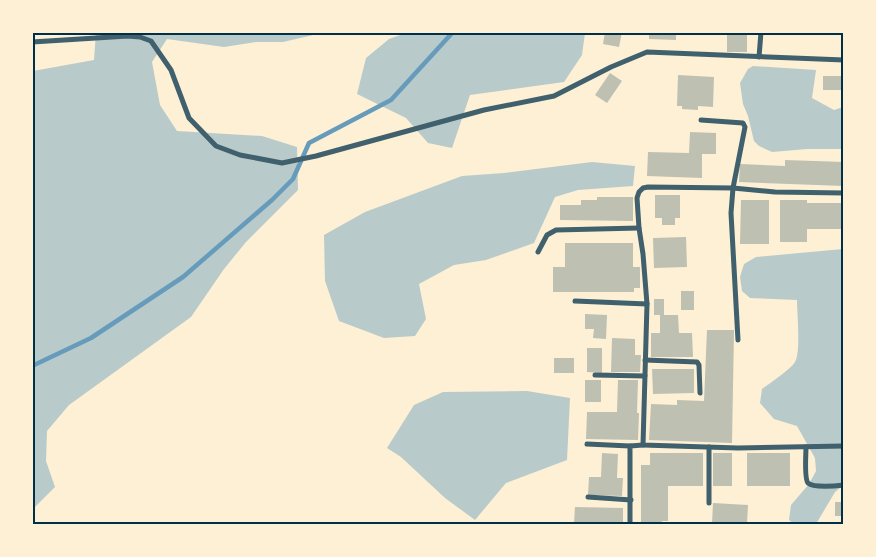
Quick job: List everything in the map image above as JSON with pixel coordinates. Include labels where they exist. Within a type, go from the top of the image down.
[{"type":"street","points":[[759,57],[761,32]]},
{"type":"street","points":[[32,42],[128,36],[140,37],[151,41],[171,70],[189,118],[216,146],[240,155],[282,163],[316,156],[484,110],[554,96],[647,52],[844,60]]},
{"type":"street","points":[[701,120],[745,124],[733,188],[731,213],[738,340]]},
{"type":"street","points":[[643,445],[647,304],[639,228],[637,198],[639,192],[643,188],[648,187],[733,188],[775,192],[844,193]]},
{"type":"street","points":[[538,252],[547,235],[556,230],[639,228]]},
{"type":"street","points":[[574,301],[647,304]]},
{"type":"street","points":[[645,360],[697,362],[699,365],[700,393]]},
{"type":"street","points":[[595,375],[645,376]]},
{"type":"street","points":[[587,444],[708,447],[844,446]]},
{"type":"street","points":[[630,446],[630,524]]},
{"type":"street","points":[[708,447],[709,503]]},
{"type":"street","points":[[806,447],[808,482],[817,486],[844,485]]},
{"type":"street","points":[[588,497],[631,500]]},
{"type":"shaded area","points":[[96,33],[322,33],[283,42],[256,42],[224,47],[167,39],[152,62],[160,105],[177,131],[262,136],[297,147],[298,190],[246,242],[224,269],[191,317],[69,405],[47,431],[46,461],[55,487],[33,509],[33,71],[94,60]]},
{"type":"shaded area","points":[[406,33],[585,33],[582,55],[564,82],[470,95],[452,148],[428,143],[406,118],[357,94],[366,58],[389,39]]},
{"type":"shaded area","points":[[753,66],[816,70],[812,98],[834,110],[843,107],[843,149],[807,149],[772,152],[759,146],[754,141],[743,104],[740,83],[748,69]]},
{"type":"shaded area","points":[[592,162],[635,166],[633,186],[578,190],[555,197],[534,243],[486,260],[454,265],[419,284],[426,319],[415,336],[384,338],[339,321],[325,281],[324,235],[365,212],[462,176],[504,173]]},
{"type":"shaded area","points":[[843,249],[843,488],[835,492],[816,524],[794,524],[789,520],[791,505],[809,484],[816,471],[815,458],[797,426],[774,419],[760,403],[762,389],[789,369],[797,357],[797,300],[750,298],[742,291],[740,277],[744,264],[756,257]]},
{"type":"shaded area","points":[[527,391],[570,398],[567,460],[506,483],[475,520],[445,498],[401,457],[387,448],[414,405],[443,392]]},
{"type":"building","points":[[605,32],[622,32],[619,47],[603,44]]},
{"type":"building","points":[[649,32],[676,32],[676,40],[649,39]]},
{"type":"building","points":[[727,32],[747,32],[747,52],[727,52]]},
{"type":"building","points":[[610,73],[622,81],[607,103],[595,95]]},
{"type":"building","points":[[678,75],[714,77],[713,107],[698,106],[698,110],[682,109],[682,106],[677,106]]},
{"type":"building","points":[[823,76],[844,76],[844,90],[823,90]]},
{"type":"building","points":[[690,132],[716,133],[716,154],[702,154],[702,178],[647,176],[648,152],[689,153]]},
{"type":"building","points":[[785,160],[844,162],[844,186],[739,182],[740,164],[785,166]]},
{"type":"building","points":[[655,195],[680,195],[680,218],[675,218],[675,225],[662,225],[662,218],[655,218]]},
{"type":"building","points":[[597,197],[633,197],[633,221],[560,220],[560,205],[581,205],[581,200],[597,200]]},
{"type":"building","points":[[741,200],[769,200],[769,244],[740,244]]},
{"type":"building","points":[[780,200],[807,200],[807,203],[844,203],[844,229],[807,229],[807,242],[780,242]]},
{"type":"building","points":[[686,237],[687,267],[654,268],[653,238]]},
{"type":"building","points":[[565,243],[633,243],[633,267],[640,267],[640,288],[634,288],[634,292],[553,292],[553,267],[565,267]]},
{"type":"building","points":[[681,291],[694,291],[694,310],[681,310]]},
{"type":"building","points":[[654,299],[664,299],[664,315],[678,315],[679,333],[692,333],[693,357],[651,357],[651,333],[660,333],[660,315],[654,315]]},
{"type":"building","points":[[585,314],[607,315],[606,339],[593,338],[594,329],[585,329]]},
{"type":"building","points":[[707,330],[734,330],[732,443],[649,440],[651,404],[677,405],[677,400],[704,401]]},
{"type":"building","points":[[612,338],[635,339],[635,355],[641,355],[640,372],[611,372]]},
{"type":"building","points":[[587,348],[602,348],[602,373],[587,372]]},
{"type":"building","points":[[554,358],[574,358],[574,373],[554,373]]},
{"type":"building","points":[[652,369],[694,369],[694,393],[653,394]]},
{"type":"building","points":[[585,380],[601,380],[601,402],[585,402]]},
{"type":"building","points":[[618,380],[638,380],[638,440],[586,439],[587,412],[617,412]]},
{"type":"building","points":[[602,453],[618,454],[617,478],[623,478],[622,496],[588,495],[589,477],[601,477]]},
{"type":"building","points":[[650,453],[703,453],[703,486],[668,486],[668,521],[662,521],[662,524],[641,524],[641,465],[650,465]]},
{"type":"building","points":[[713,453],[732,453],[732,486],[713,486]]},
{"type":"building","points":[[747,453],[790,453],[790,486],[747,486]]},
{"type":"building","points":[[835,502],[844,502],[844,516],[835,516]]},
{"type":"building","points":[[713,503],[748,505],[747,524],[712,524]]},
{"type":"building","points":[[575,507],[623,508],[623,524],[574,524]]},
{"type":"waterway","points":[[32,366],[91,338],[183,277],[272,200],[293,179],[309,143],[391,100],[453,32]]}]
